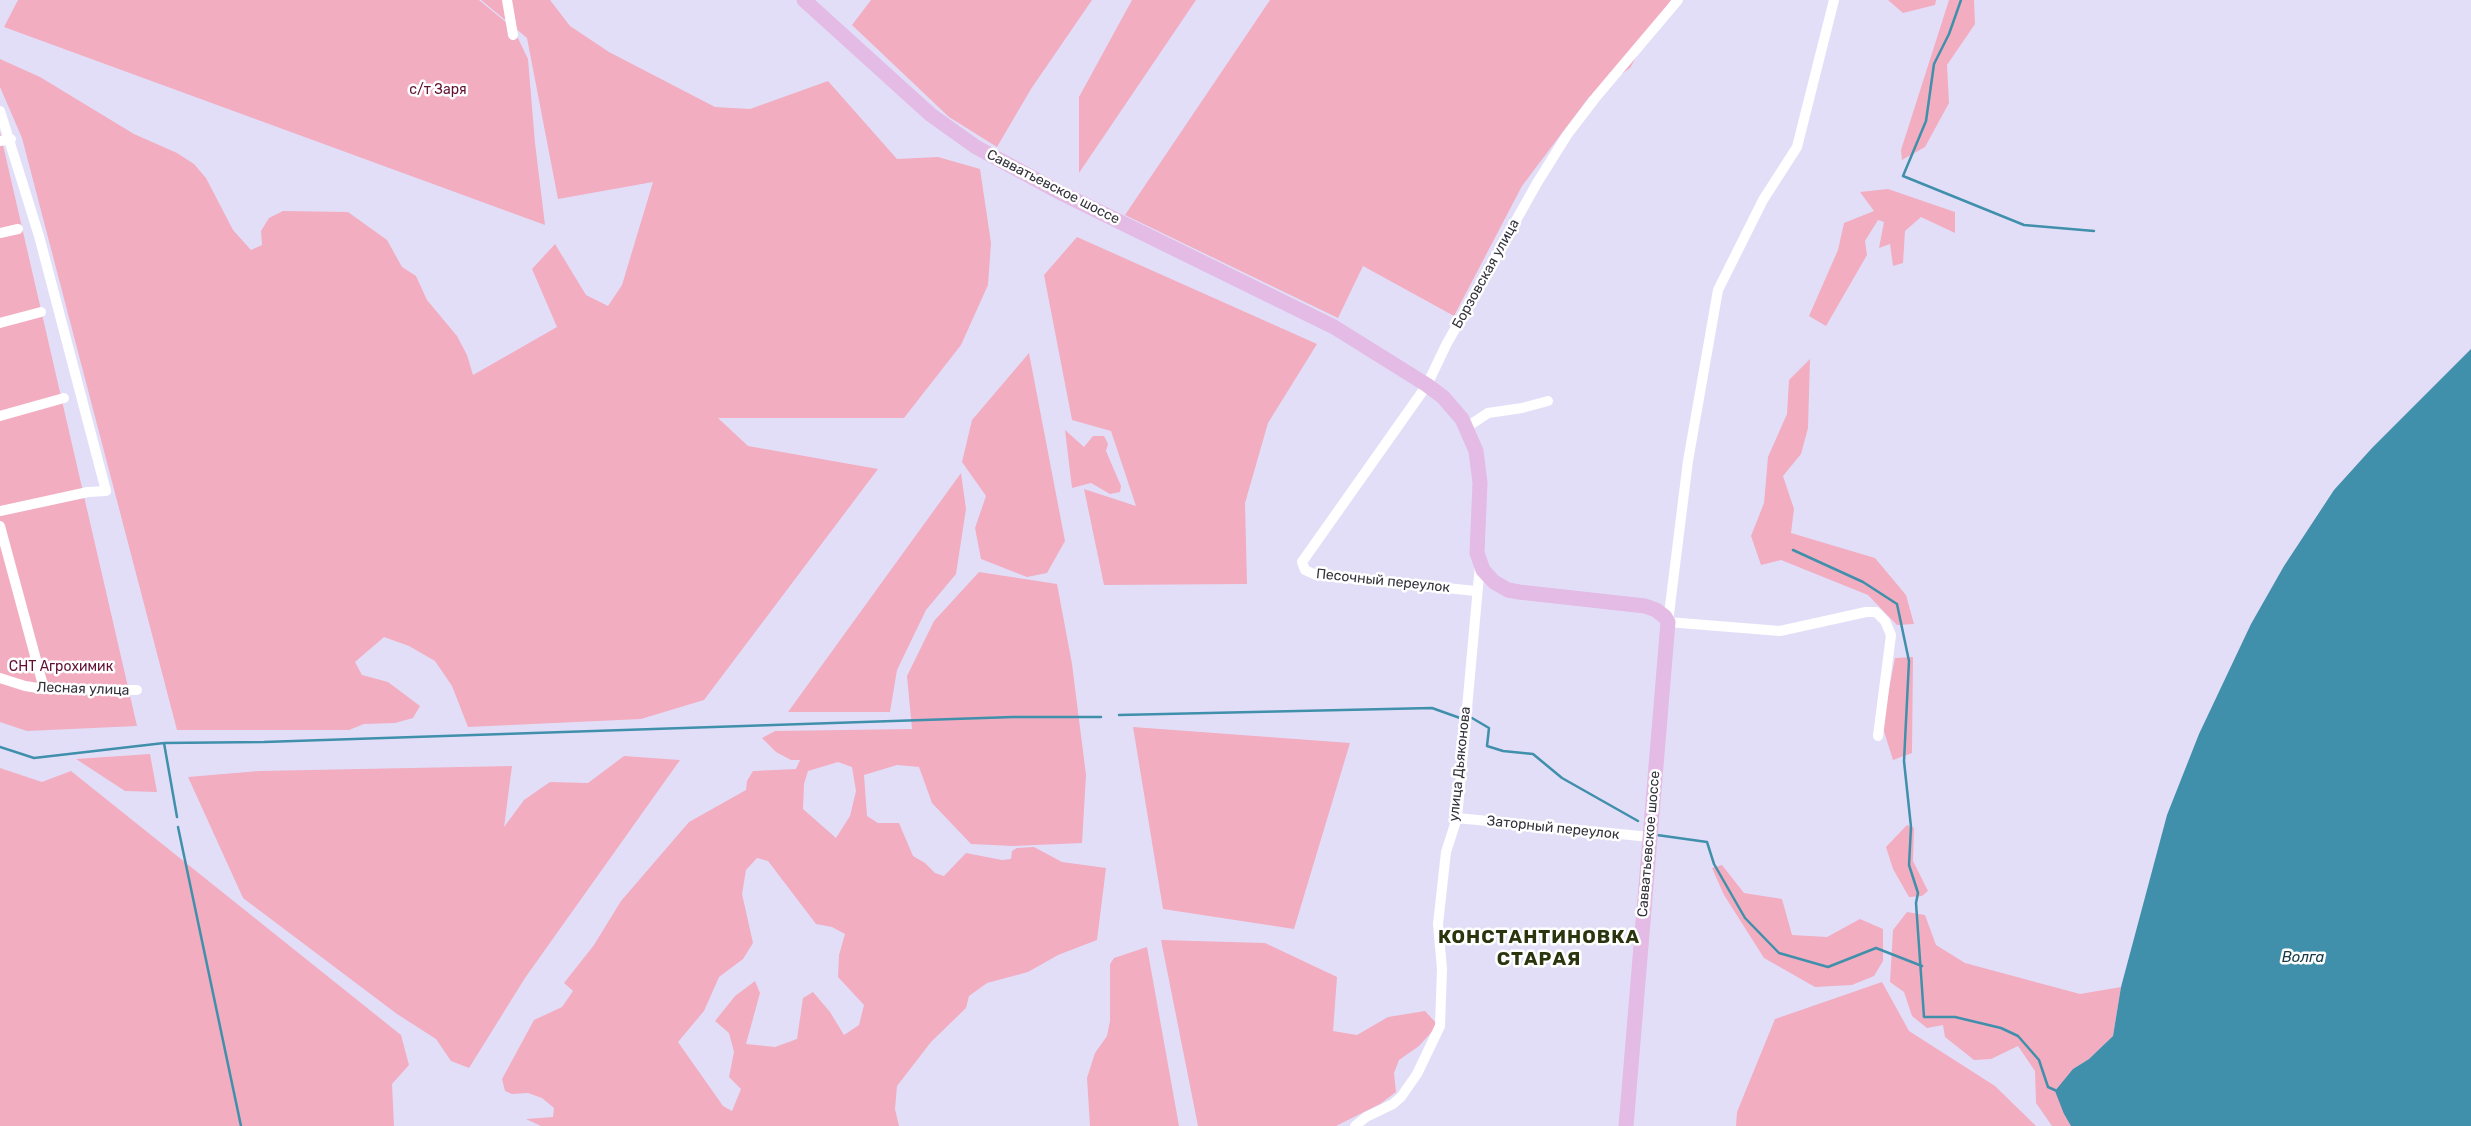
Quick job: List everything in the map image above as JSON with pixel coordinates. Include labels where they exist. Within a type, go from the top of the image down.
[{"type":"main road","name":"Савватьевское шоссе","points":[[804,0],[931,115],[976,147],[1020,172],[1334,328],[1427,385]]},
{"type":"main road","name":"улица Дьяконова","points":[[1427,385],[1450,404],[1467,427],[1476,451],[1480,470],[1476,550],[1480,565]]},
{"type":"main road","points":[[1480,565],[1494,582],[1508,590],[1645,606],[1659,611],[1668,622]]},
{"type":"main road","name":"Савватьевское шоссе","points":[[1626,1126],[1668,622]]},
{"type":"street","points":[[507,0],[513,35]]},
{"type":"street","name":"Борзовская улица","points":[[1304,557],[1427,385],[1446,345],[1532,191],[1567,135],[1596,97],[1678,0]]},
{"type":"street","points":[[1834,0],[1796,147],[1763,200],[1718,290],[1688,461],[1668,622],[1780,631],[1866,612],[1876,612],[1885,621],[1891,635],[1878,736]]},
{"type":"street","points":[[0,111],[5,140],[39,236],[106,491],[88,492],[0,510]]},
{"type":"street","points":[[0,232],[18,229]]},
{"type":"street","points":[[0,323],[41,312]]},
{"type":"street","points":[[0,416],[64,398]]},
{"type":"street","points":[[1467,427],[1488,414],[1548,401]]},
{"type":"street","points":[[0,526],[44,689]]},
{"type":"street","name":"Песочный переулок","points":[[1304,557],[1302,562],[1303,568],[1316,575],[1476,591]]},
{"type":"street","name":"улица Дьяконова","points":[[1355,1126],[1393,1104],[1401,1097],[1417,1074],[1440,1026],[1442,970],[1438,924],[1446,852],[1457,818],[1476,591],[1480,565]]},
{"type":"street","name":"Лесная улица","points":[[0,678],[25,686],[44,689],[137,690]]},
{"type":"street","name":"Заторный переулок","points":[[1457,818],[1650,837]]},
{"type":"green space","name":"с/т Заря","points":[[18,0],[479,0],[513,28],[528,59],[535,143],[545,225],[4,27]]},
{"type":"green space","points":[[481,0],[550,0],[570,26],[609,52],[715,107],[750,109],[828,81],[897,159],[938,157],[980,169],[991,243],[988,285],[961,345],[904,418],[718,418],[748,446],[878,469],[704,700],[641,719],[468,727],[452,686],[435,661],[409,646],[384,637],[355,662],[362,675],[388,682],[420,706],[413,718],[395,723],[364,724],[349,730],[177,730],[22,138],[0,87],[0,59],[40,77],[134,134],[177,153],[194,164],[206,178],[233,230],[251,250],[262,245],[261,231],[269,218],[283,211],[348,212],[387,240],[402,267],[416,276],[427,300],[457,336],[467,355],[473,375],[557,327],[532,269],[555,244],[586,295],[608,306],[622,285],[653,182],[558,199],[527,38]]},
{"type":"green space","points":[[871,0],[1092,0],[1031,89],[997,147],[949,117],[852,25]]},
{"type":"green space","points":[[1132,0],[1196,0],[1079,173],[1079,97]]},
{"type":"green space","points":[[1270,0],[1671,0],[1656,21],[1630,68],[1589,97],[1522,186],[1454,316],[1363,266],[1338,318],[1125,215]]},
{"type":"green space","points":[[1888,0],[1936,0],[1935,5],[1903,13]]},
{"type":"green space","points":[[1949,0],[1974,0],[1975,24],[1947,65],[1949,103],[1925,147],[1902,160],[1901,150]]},
{"type":"green space","name":"СНТ Агрохимик","points":[[0,132],[137,726],[27,731],[0,722]]},
{"type":"green space","points":[[1888,189],[1955,212],[1955,233],[1921,217],[1905,231],[1903,263],[1893,266],[1890,244],[1879,248],[1884,222],[1878,220],[1865,241],[1867,255],[1826,326],[1809,316],[1838,250],[1844,223],[1874,211],[1860,192]]},
{"type":"green space","points":[[1077,237],[1317,344],[1268,423],[1245,503],[1247,584],[1104,585],[1084,489],[1136,506],[1111,431],[1072,420],[1044,275]]},
{"type":"green space","points":[[1029,353],[1065,541],[1047,573],[1027,577],[981,559],[975,528],[986,496],[962,462],[972,420]]},
{"type":"green space","points":[[1810,359],[1808,428],[1801,454],[1783,476],[1794,509],[1791,533],[1875,558],[1906,595],[1914,624],[1897,625],[1868,595],[1781,560],[1761,565],[1751,536],[1764,503],[1768,457],[1787,414],[1789,380]]},
{"type":"green space","points":[[1065,430],[1084,447],[1093,436],[1104,436],[1108,444],[1106,451],[1121,486],[1120,492],[1110,494],[1091,483],[1072,488]]},
{"type":"green space","points":[[961,473],[966,509],[956,574],[926,610],[897,670],[890,712],[788,712]]},
{"type":"green space","points":[[979,572],[1057,584],[1072,664],[1086,775],[1082,843],[1013,846],[971,844],[932,803],[919,767],[897,765],[864,775],[867,816],[878,823],[899,823],[913,856],[925,863],[935,873],[944,876],[966,853],[1002,860],[1011,859],[1012,851],[1017,848],[1034,847],[1062,862],[1106,868],[1097,940],[1058,955],[1028,972],[987,983],[969,996],[966,1008],[931,1042],[897,1086],[895,1109],[899,1126],[541,1126],[526,1119],[553,1117],[554,1108],[542,1098],[528,1093],[512,1094],[505,1091],[502,1079],[534,1020],[562,1007],[573,991],[564,983],[594,945],[621,901],[689,822],[746,790],[747,781],[753,771],[796,769],[800,760],[791,760],[776,752],[762,738],[775,731],[912,729],[907,676],[934,621]],"holes":[[[838,762],[852,767],[856,791],[850,816],[836,838],[803,809],[804,784],[808,771]],[[757,858],[768,861],[816,924],[832,927],[845,934],[839,955],[838,977],[864,1005],[859,1025],[844,1035],[830,1012],[813,992],[803,998],[797,1039],[775,1047],[746,1044],[760,993],[755,981],[735,996],[715,1021],[729,1033],[734,1052],[729,1077],[741,1089],[732,1111],[723,1106],[678,1042],[704,1011],[719,977],[743,959],[753,943],[742,894],[746,870]]]},
{"type":"green space","points":[[1913,657],[1912,753],[1893,760],[1882,725],[1895,658]]},
{"type":"green space","points":[[1133,727],[1350,743],[1294,929],[1163,909]]},
{"type":"green space","points":[[150,754],[157,792],[125,791],[76,759]]},
{"type":"green space","points":[[624,756],[680,760],[525,978],[469,1068],[451,1061],[436,1039],[397,1014],[243,898],[188,777],[259,771],[512,766],[504,827],[524,800],[550,782],[588,783]]},
{"type":"green space","points":[[0,768],[42,782],[71,771],[401,1035],[409,1065],[392,1084],[394,1126],[0,1126]]},
{"type":"green space","points":[[1907,825],[1914,828],[1913,861],[1928,891],[1922,896],[1909,897],[1893,869],[1886,847]]},
{"type":"green space","points":[[1722,865],[1744,893],[1782,899],[1792,935],[1827,937],[1860,919],[1883,929],[1883,961],[1874,976],[1852,985],[1815,987],[1764,958],[1724,895],[1712,868]]},
{"type":"green space","points":[[1907,912],[1925,915],[1936,945],[1965,963],[2080,994],[2121,987],[2113,1036],[2089,1059],[2073,1069],[2064,1114],[2071,1126],[2052,1126],[2036,1103],[2035,1071],[2018,1046],[1991,1059],[1974,1060],[1945,1037],[1943,1025],[1927,1028],[1912,1016],[1904,992],[1890,982],[1893,930]]},
{"type":"green space","points":[[1161,940],[1265,943],[1337,977],[1333,1031],[1357,1035],[1388,1017],[1425,1011],[1438,1025],[1419,1046],[1399,1060],[1394,1073],[1396,1092],[1380,1104],[1336,1126],[1198,1126]]},
{"type":"green space","points":[[1147,947],[1179,1126],[1090,1126],[1087,1078],[1095,1053],[1107,1036],[1110,1021],[1110,964],[1114,958]]},
{"type":"green space","points":[[1882,982],[1909,1031],[1995,1086],[2036,1126],[1736,1126],[1737,1112],[1775,1019]]},
{"type":"water","name":"Волга","points":[[2471,349],[2471,1126],[2071,1126],[2055,1091],[2073,1069],[2089,1059],[2113,1036],[2121,987],[2167,815],[2199,734],[2251,624],[2284,566],[2334,490],[2372,448]]},
{"type":"waterway","points":[[1961,0],[1949,34],[1934,64],[1926,121],[1903,176],[2024,225],[2094,231]]},
{"type":"waterway","points":[[1793,550],[1863,582],[1897,604],[1909,661],[1904,761],[1911,827],[1909,865],[1918,893],[1916,903],[1924,1017],[1955,1017],[2001,1028],[2018,1036],[2039,1060],[2048,1087],[2057,1091]]},
{"type":"waterway","points":[[1119,715],[1432,708],[1460,718]]},
{"type":"waterway","points":[[0,747],[34,758],[164,743],[264,742],[1013,717],[1101,717]]},
{"type":"waterway","points":[[1472,718],[1489,728],[1487,746],[1503,751],[1533,754],[1562,778],[1638,821]]},
{"type":"waterway","points":[[164,743],[177,817]]},
{"type":"waterway","points":[[178,827],[241,1126]]},
{"type":"waterway","points":[[1657,835],[1707,842],[1714,864],[1745,918],[1779,953],[1828,967],[1876,948],[1922,966]]},
{"type":"district","name":"КОНСТАНТИНОВКА СТАРАЯ","points":[[1539,949]]}]
